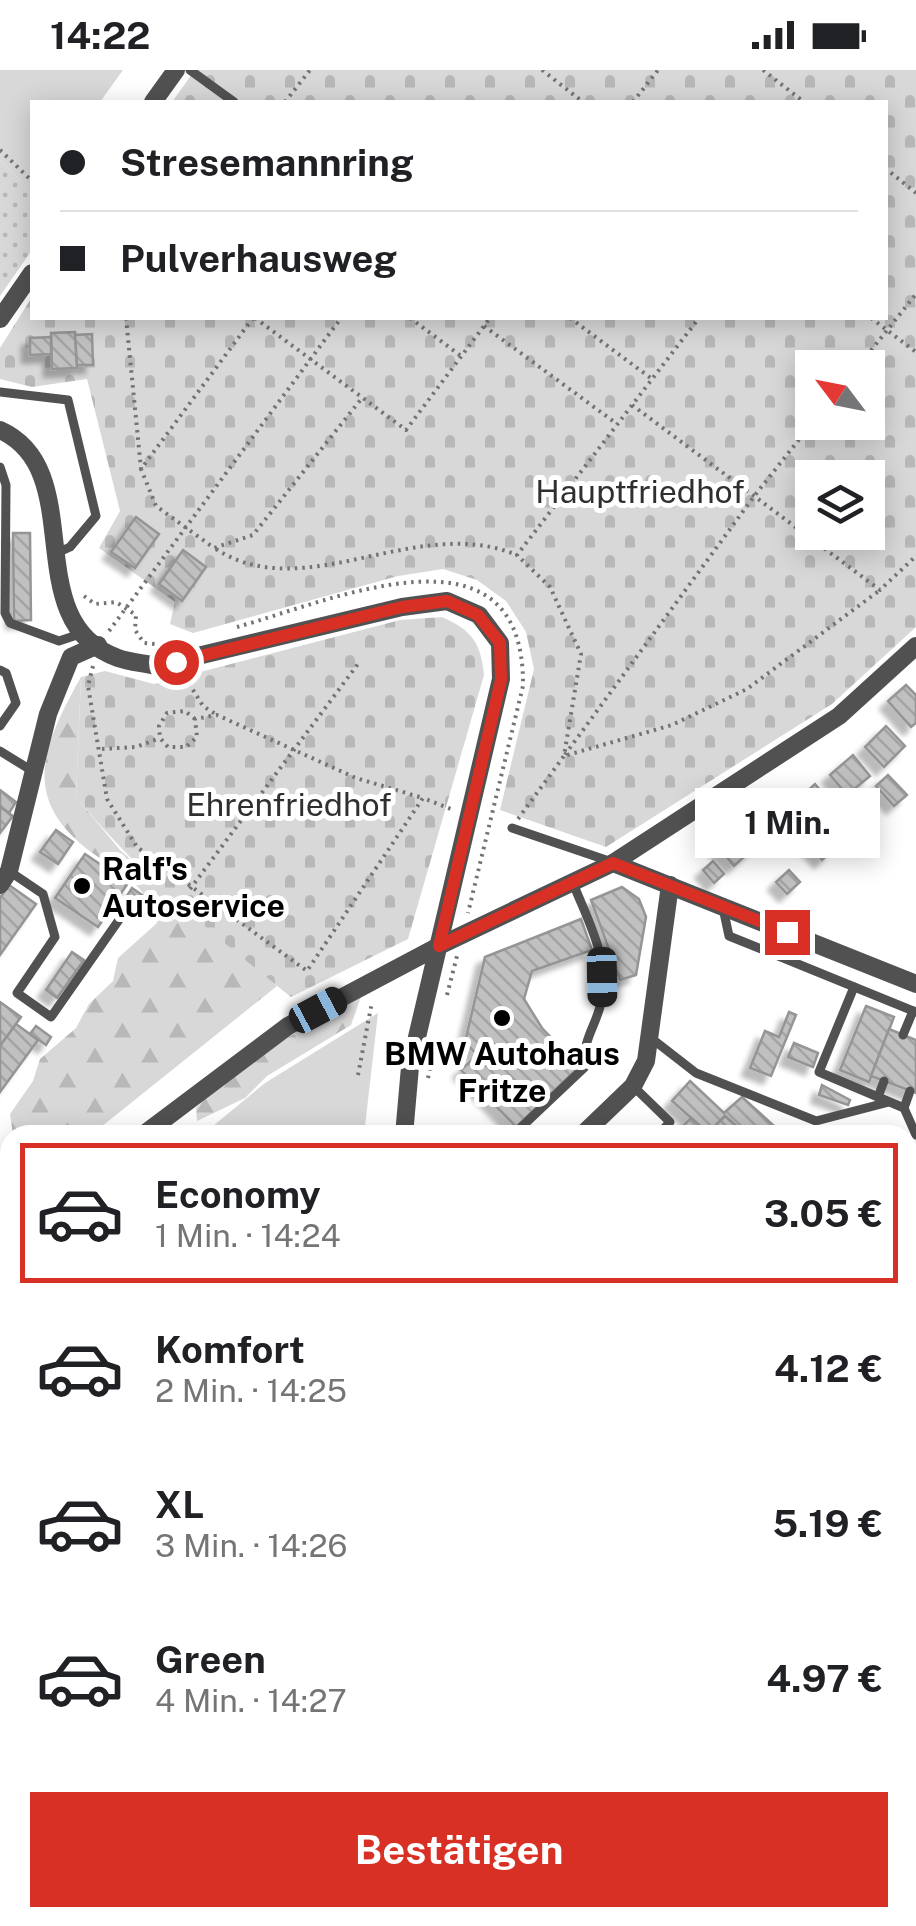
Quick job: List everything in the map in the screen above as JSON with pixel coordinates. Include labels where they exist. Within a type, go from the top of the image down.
[{"type":"street","points":[[154,100],[176,70]]},
{"type":"street","points":[[0,319],[30,276]]},
{"type":"street","points":[[0,430],[32,454],[46,488],[62,599],[90,639],[116,658],[156,666],[175,652],[447,601],[478,615],[500,643],[501,680],[410,1067],[405,1125]]},
{"type":"street","points":[[5,878],[48,714],[71,657],[90,639]]},
{"type":"street","points":[[157,1125],[288,1026],[439,946],[613,863],[840,716],[916,646]]},
{"type":"street","points":[[613,863],[916,984]]},
{"type":"street","points":[[592,1125],[632,1086],[651,1038],[670,885]]},
{"type":"lane","points":[[190,70],[231,100]]},
{"type":"lane","points":[[0,392],[68,400],[96,516],[70,547],[54,554]]},
{"type":"lane","points":[[0,468],[6,485],[6,612],[10,623],[59,642],[90,639]]},
{"type":"lane","points":[[0,670],[6,674],[16,704],[0,726]]},
{"type":"lane","points":[[0,750],[34,772]]},
{"type":"lane","points":[[512,828],[613,863]]},
{"type":"lane","points":[[5,878],[43,894],[56,938],[17,993],[50,1017],[128,907]]},
{"type":"lane","points":[[524,1125],[585,1067],[582,1050],[602,998],[602,955],[573,882]]},
{"type":"lane","points":[[722,906],[729,936],[915,1011],[903,1035]]},
{"type":"lane","points":[[854,987],[818,1072],[904,1108]]},
{"type":"lane","points":[[651,1038],[696,1073],[816,1121],[889,1102]]},
{"type":"lane","points":[[878,1097],[884,1081]]},
{"type":"lane","points":[[632,1086],[670,1122],[667,1125]]},
{"type":"lane","points":[[910,1091],[904,1108],[912,1125]]},
{"type":"lane","points":[[816,1121],[816,1125]]},
{"type":"path","points":[[287,100],[310,70]]},
{"type":"path","points":[[542,70],[581,100]]},
{"type":"path","points":[[634,100],[658,70]]},
{"type":"path","points":[[763,70],[801,100]]},
{"type":"path","points":[[0,150],[30,178]]},
{"type":"path","points":[[888,170],[916,193]]},
{"type":"path","points":[[872,350],[916,294]]},
{"type":"path","points":[[126,320],[141,468],[156,506],[238,563],[273,570],[317,566],[418,544],[475,542],[517,555],[550,587],[581,654],[564,756]]},
{"type":"path","points":[[141,468],[252,320]]},
{"type":"path","points":[[257,320],[406,430],[488,320]]},
{"type":"path","points":[[340,320],[126,608],[90,639],[88,686],[107,798],[137,847],[307,970],[422,798]]},
{"type":"path","points":[[413,320],[462,356]]},
{"type":"path","points":[[573,320],[652,379]]},
{"type":"path","points":[[517,555],[697,320]]},
{"type":"path","points":[[874,320],[916,352]]},
{"type":"path","points":[[484,326],[618,425]]},
{"type":"path","points":[[214,548],[253,535],[362,398]]},
{"type":"path","points":[[632,406],[880,590]]},
{"type":"path","points":[[512,828],[798,440]]},
{"type":"path","points":[[564,756],[672,725],[747,690],[880,590],[916,556]]},
{"type":"path","points":[[222,631],[402,582],[443,578],[474,587],[514,625],[523,655],[522,686],[445,1001]]},
{"type":"path","points":[[126,608],[136,615],[135,630],[144,643],[175,652],[202,706],[216,715],[356,778],[490,822]]},
{"type":"path","points":[[190,889],[358,664]]},
{"type":"path","points":[[185,710],[195,719],[197,736],[186,748],[168,746],[160,738],[158,726],[167,713],[185,710]]},
{"type":"path","points":[[195,719],[216,715]]},
{"type":"path","points":[[100,749],[136,747],[160,738]]},
{"type":"path","points":[[358,1075],[377,978]]},
{"type":"path","points":[[427,1092],[435,1046]]},
{"type":"green space","points":[[0,70],[123,70],[101,100],[30,100],[30,189],[0,161]]},
{"type":"green space","name":"Hauptfriedhof","points":[[195,70],[916,70],[916,627],[832,704],[606,847],[500,810],[534,669],[526,632],[506,601],[477,580],[443,569],[398,576],[193,633],[170,624],[175,602],[99,548],[120,511],[87,379],[32,387],[0,379],[0,348],[30,300],[30,320],[888,320],[888,100],[173,100]]},
{"type":"green space","points":[[0,161],[30,189],[30,253],[0,296]]},
{"type":"green space","name":"Ehrenfriedhof","points":[[442,617],[473,639],[484,675],[408,939],[291,997],[151,878],[76,797],[81,677],[105,671],[154,684],[400,620]]},
{"type":"green space","points":[[81,677],[76,797],[120,850],[277,986],[103,1125],[12,1125],[10,1114],[33,1081],[40,1059],[76,1028],[89,1004],[113,981],[118,958],[157,923],[139,888],[68,832],[53,811],[45,769],[57,725]]},
{"type":"green space","points":[[362,994],[351,1025],[267,1076],[245,1098],[197,1121],[196,1108],[230,1077]]},
{"type":"green space","points":[[378,1013],[365,1125],[214,1125],[265,1083]]},
{"type":"building","points":[[75,332],[77,368],[52,369],[51,333]]},
{"type":"building","points":[[92,334],[93,365],[77,365],[75,335]]},
{"type":"building","points":[[51,337],[51,354],[30,355],[30,338]]},
{"type":"building","points":[[136,517],[159,534],[135,568],[111,552]]},
{"type":"building","points":[[13,533],[30,533],[31,620],[14,621]]},
{"type":"building","points":[[183,550],[206,567],[182,601],[159,584]]},
{"type":"building","points":[[906,685],[916,695],[916,723],[911,727],[888,701]]},
{"type":"building","points":[[886,726],[905,746],[884,767],[865,747]]},
{"type":"building","points":[[853,755],[870,776],[847,795],[830,775]]},
{"type":"building","points":[[888,775],[907,795],[894,806],[876,786]]},
{"type":"building","points":[[815,784],[832,804],[808,824],[792,805]]},
{"type":"building","points":[[0,790],[16,802],[9,813],[0,807]]},
{"type":"building","points":[[769,794],[790,819],[767,839],[749,818],[765,805],[761,800]]},
{"type":"building","points":[[849,801],[860,814],[848,825],[837,812]]},
{"type":"building","points":[[0,807],[13,816],[0,833]]},
{"type":"building","points":[[808,824],[832,851],[822,860],[798,833]]},
{"type":"building","points":[[737,827],[755,847],[734,866],[716,845]]},
{"type":"building","points":[[56,830],[73,842],[58,864],[40,852]]},
{"type":"building","points":[[85,854],[128,883],[98,927],[55,898]]},
{"type":"building","points":[[713,861],[724,874],[714,883],[703,870]]},
{"type":"building","points":[[789,870],[800,882],[787,894],[776,882]]},
{"type":"building","points":[[9,885],[36,904],[0,955],[0,898]]},
{"type":"building","points":[[622,887],[639,899],[646,917],[636,975],[620,980],[591,900]]},
{"type":"building","points":[[132,888],[145,897],[137,908],[125,899]]},
{"type":"building","name":"BMW Autohaus Fritze","points":[[581,919],[592,950],[532,971],[524,999],[542,1028],[579,1067],[518,1125],[461,1070],[477,1055],[465,1042],[485,957]]},
{"type":"building","points":[[72,952],[84,960],[57,998],[46,990]]},
{"type":"building","points":[[0,1002],[21,1017],[0,1046]]},
{"type":"building","points":[[866,1006],[894,1017],[869,1082],[840,1070]]},
{"type":"building","points":[[789,1012],[796,1015],[771,1076],[750,1068],[765,1031],[779,1037]]},
{"type":"building","points":[[16,1024],[38,1040],[0,1092],[0,1046]]},
{"type":"building","points":[[36,1026],[51,1037],[46,1045],[30,1034]]},
{"type":"building","points":[[889,1029],[916,1040],[916,1093],[871,1076]]},
{"type":"building","points":[[794,1043],[818,1053],[813,1067],[788,1057]]},
{"type":"building","points":[[690,1081],[724,1113],[742,1097],[773,1125],[735,1125],[725,1116],[716,1125],[699,1125],[672,1101]]},
{"type":"building","points":[[822,1085],[850,1100],[848,1105],[819,1095]]},
{"type":"building","points":[[725,1116],[735,1125],[716,1125]]},
{"type":"place","name":"Ralf's Autoservice","points":[[82,886]]},
{"type":"place","name":"BMW Autohaus Fritze","points":[[502,1018]]},
{"type":"route","points":[[176,662],[402,607],[447,601],[478,615],[500,643],[501,680],[439,946],[613,863],[787,932]]}]
